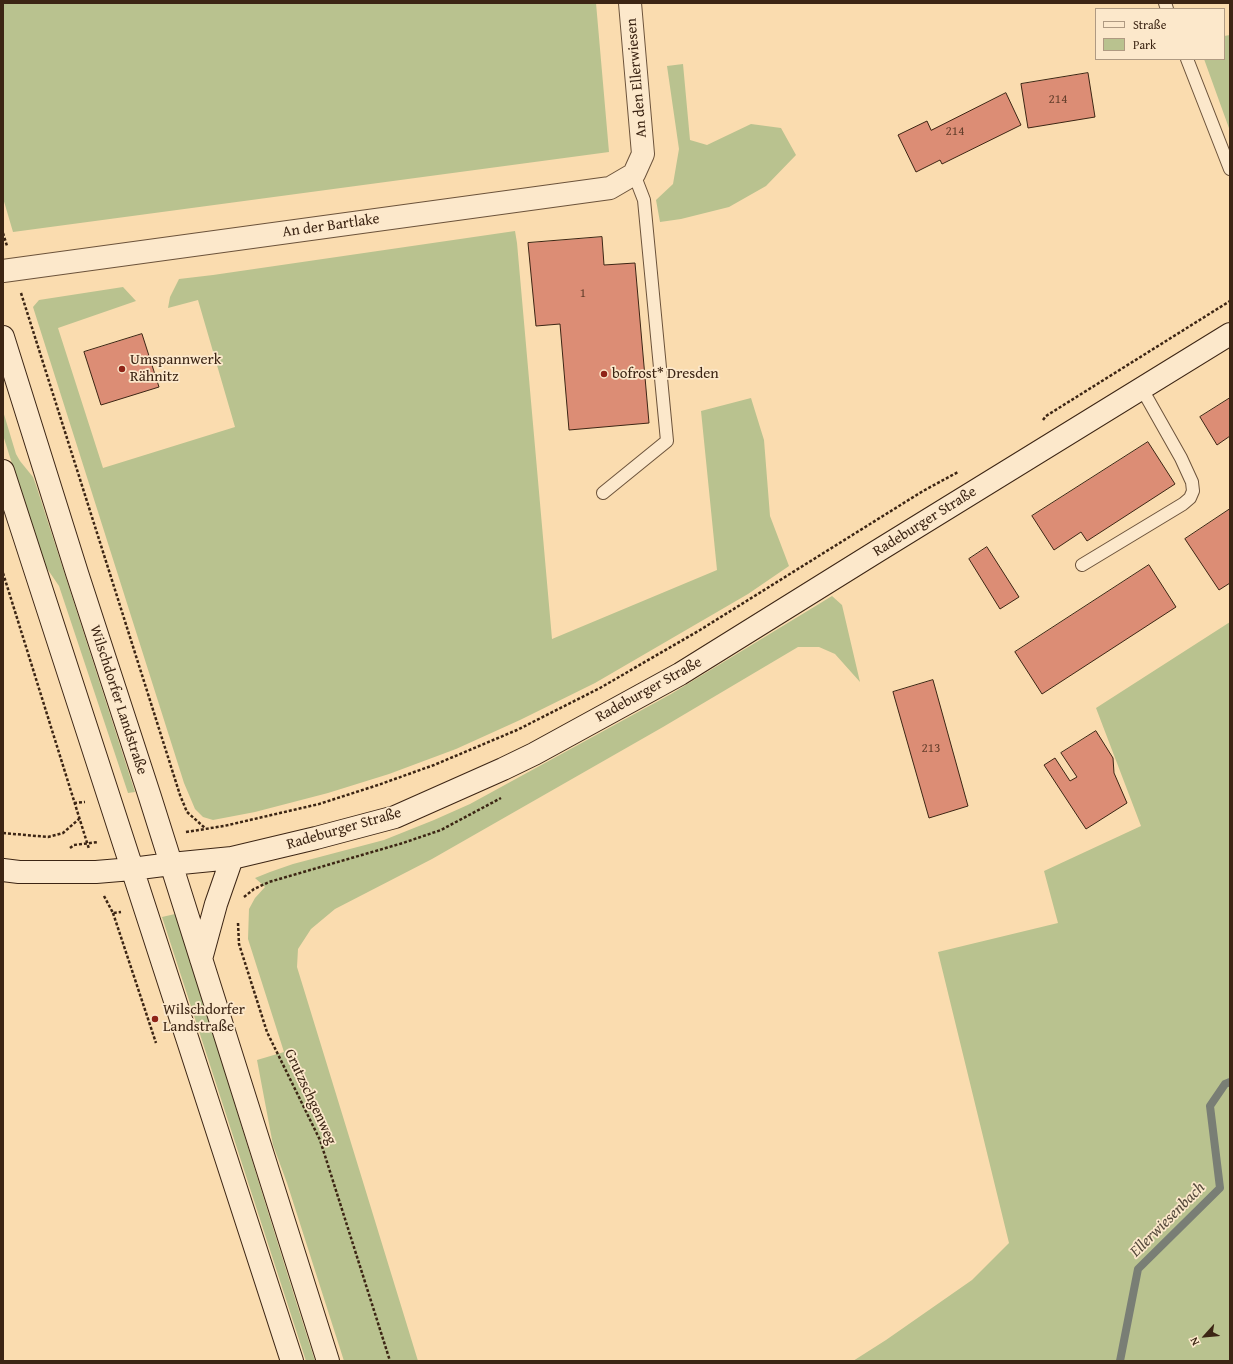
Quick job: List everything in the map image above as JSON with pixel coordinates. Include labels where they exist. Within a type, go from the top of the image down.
[{"type":"main road","name":"An den Ellerwiesen","points":[[630,3],[643,154],[634,174]]},
{"type":"main road","name":"An der Bartlake","points":[[8,270],[610,188],[634,174]]},
{"type":"main road","name":"Radeburger Straße","points":[[3,870],[19,872],[96,872],[232,858],[395,817],[528,757],[680,674],[1230,334]]},
{"type":"main road","name":"Wilschdorfer Landstraße","points":[[3,337],[74,565],[201,959],[328,1361]]},
{"type":"main road","points":[[3,472],[177,1012],[292,1361]]},
{"type":"main road","points":[[201,959],[216,904],[232,858]]},
{"type":"lane","points":[[1186,60],[1230,169]]},
{"type":"lane","points":[[603,493],[667,442],[644,200],[634,174]]},
{"type":"lane","points":[[1082,565],[1183,504],[1190,498],[1193,491],[1192,482],[1181,458],[1142,388]]},
{"type":"path","points":[[3,233],[8,270],[180,795],[187,812],[205,828],[224,826],[319,804],[378,786],[434,766],[517,730],[600,688],[700,630],[955,472]]},
{"type":"path","points":[[1046,416],[1230,302]]},
{"type":"path","points":[[3,573],[96,872]]},
{"type":"path","points":[[3,833],[48,836],[63,833],[79,820]]},
{"type":"path","points":[[113,913],[156,1043]]},
{"type":"path","name":"Grutzschgenweg","points":[[238,916],[237,927],[239,944],[266,1032],[320,1140],[390,1361]]},
{"type":"green space","points":[[3,3],[596,3],[609,152],[13,232],[3,198]]},
{"type":"green space","points":[[1230,35],[1230,131],[1204,60],[1225,60],[1225,36]]},
{"type":"green space","points":[[683,64],[690,140],[707,145],[751,124],[781,128],[796,155],[766,186],[729,207],[681,219],[660,222],[656,200],[673,184],[679,149],[667,66]]},
{"type":"green space","points":[[515,231],[552,639],[717,570],[701,411],[751,398],[764,440],[770,516],[789,566],[748,594],[595,683],[520,720],[456,749],[389,774],[328,793],[255,812],[213,820],[203,817],[195,809],[184,783],[33,307],[39,300],[123,287],[136,301],[58,328],[103,468],[235,427],[198,300],[168,308],[170,297],[179,279]]},
{"type":"green space","points":[[3,411],[16,454],[33,477],[36,485],[135,792],[128,793],[59,586],[44,564],[3,435]]},
{"type":"green space","points":[[832,596],[842,605],[860,682],[835,654],[819,647],[798,647],[663,727],[432,859],[335,909],[311,929],[298,949],[297,967],[418,1361],[344,1361],[287,1183],[273,1145],[257,1060],[284,1052],[248,939],[249,909],[255,898],[265,887],[255,878],[293,864],[384,840],[470,804],[671,694]]},
{"type":"green space","points":[[1230,622],[1230,1361],[853,1361],[886,1340],[972,1280],[1009,1243],[938,952],[1058,923],[1044,871],[1141,826],[1096,708]]},
{"type":"green space","points":[[175,914],[315,1361],[306,1361],[162,917]]},
{"type":"building","points":[[1088,73],[1095,117],[1028,128],[1021,84]]},
{"type":"building","points":[[1006,93],[1021,125],[942,164],[940,160],[916,172],[898,135],[927,121],[931,130]]},
{"type":"building","name":"bofrost* Dresden","points":[[602,237],[604,265],[635,263],[649,423],[569,430],[560,324],[536,326],[528,243]]},
{"type":"building","name":"Umspannwerk Rähnitz","points":[[142,334],[159,387],[101,405],[84,352]]},
{"type":"building","points":[[1230,398],[1230,436],[1217,445],[1200,417]]},
{"type":"building","points":[[1148,442],[1175,484],[1087,541],[1081,532],[1054,550],[1032,516]]},
{"type":"building","points":[[1230,509],[1230,583],[1219,590],[1185,539]]},
{"type":"building","points":[[987,547],[1019,597],[1000,609],[969,559]]},
{"type":"building","points":[[1149,565],[1176,607],[1042,694],[1015,652]]},
{"type":"building","points":[[933,680],[968,806],[929,818],[893,692]]},
{"type":"building","points":[[1096,731],[1113,758],[1114,773],[1127,803],[1086,829],[1044,765],[1055,758],[1070,781],[1077,777],[1061,753]]},
{"type":"waterway","name":"Ellerwiesenbach","points":[[1120,1361],[1138,1269],[1220,1188],[1210,1106],[1225,1084],[1230,1082]]},
{"type":"place","name":"Umspannwerk Rähnitz","points":[[122,369]]},
{"type":"place","name":"bofrost* Dresden","points":[[604,374]]},
{"type":"place","name":"Wilschdorfer Landstraße","points":[[155,1019]]}]
